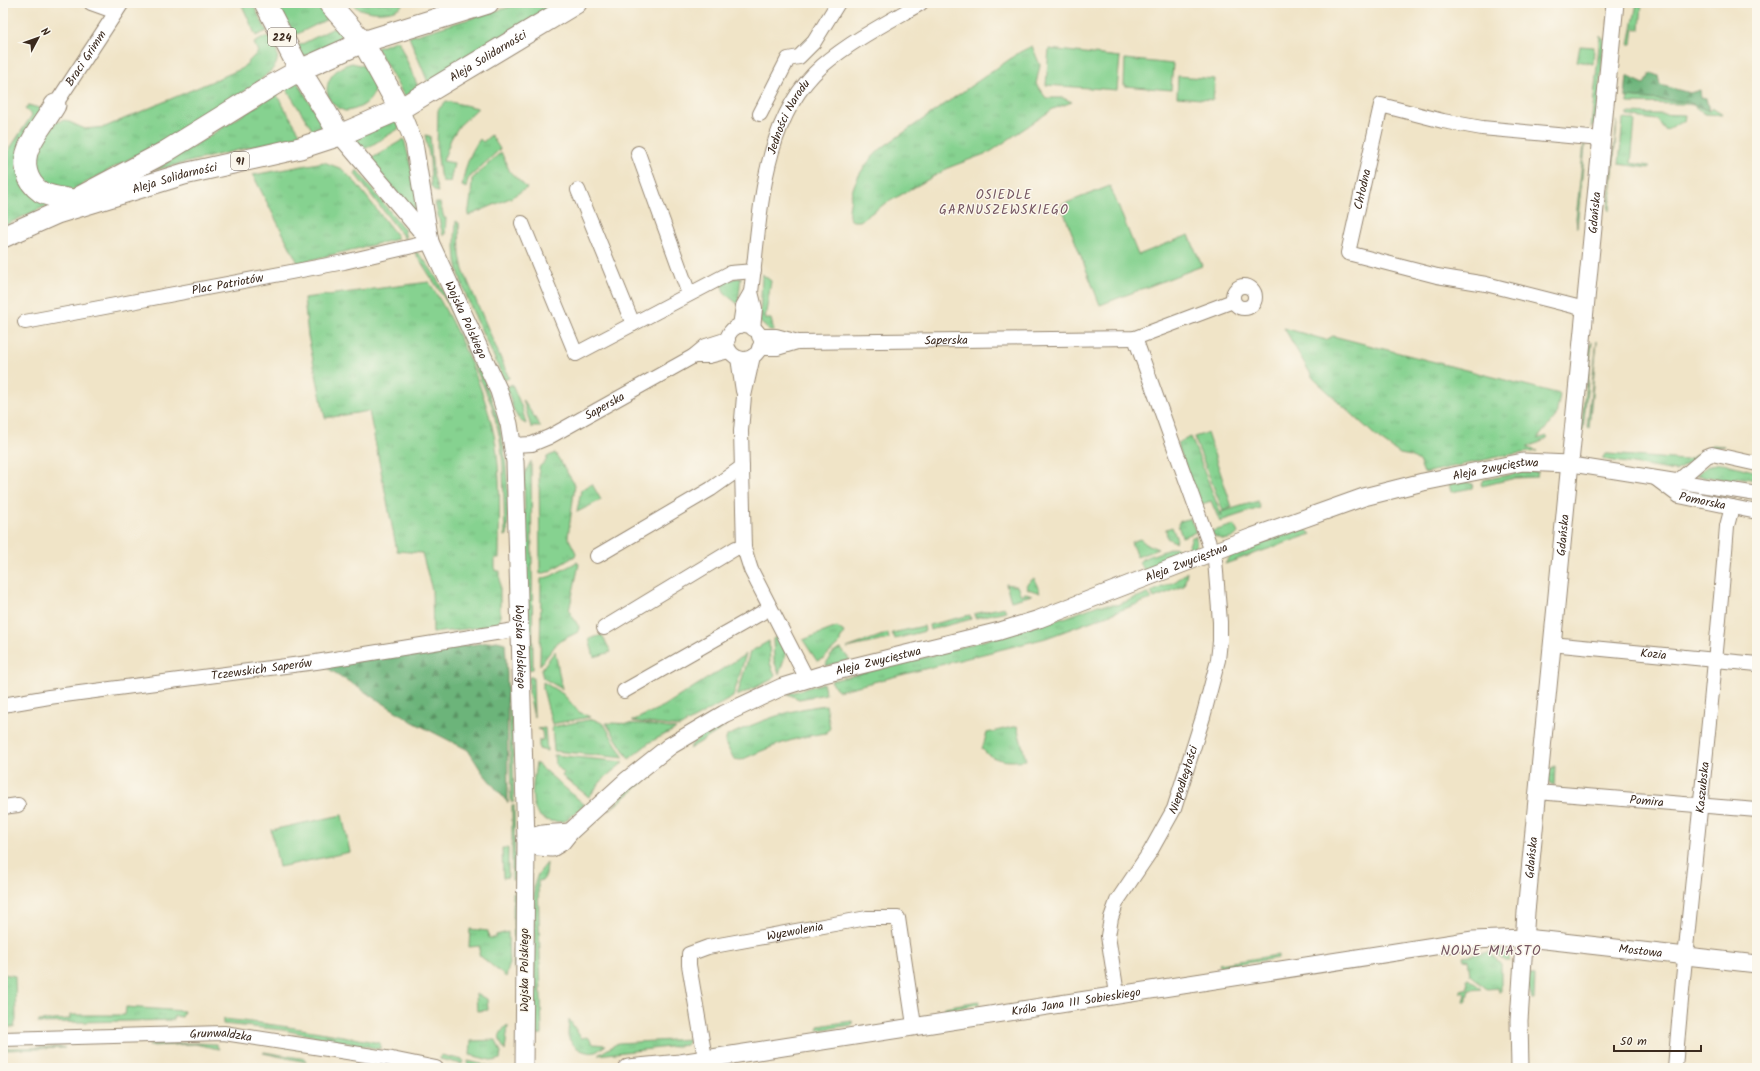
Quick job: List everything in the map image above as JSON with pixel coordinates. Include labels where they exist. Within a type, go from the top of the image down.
[{"type":"main road","name":"224","points":[[265,3],[300,70]]},
{"type":"main road","points":[[329,3],[363,42],[400,109]]},
{"type":"main road","name":"91","points":[[300,70],[363,42],[488,3]]},
{"type":"main road","name":"Aleja Solidarności","points":[[400,109],[576,3]]},
{"type":"main road","points":[[300,70],[340,135]]},
{"type":"main road","name":"Aleja Solidarności","points":[[57,214],[74,200],[165,152],[300,70]]},
{"type":"main road","points":[[55,105],[29,147],[25,160],[26,170],[28,177],[41,192],[56,197],[74,200]]},
{"type":"main road","name":"91","points":[[340,135],[400,109]]},
{"type":"main road","name":"Aleja Solidarności","points":[[3,237],[57,214],[184,174],[300,148],[340,135]]},
{"type":"street","name":"Braci Grimm","points":[[55,105],[119,7],[91,3]]},
{"type":"street","points":[[762,109],[788,59],[799,58],[814,42],[838,3]]},
{"type":"street","name":"Jedności Narodu","points":[[753,339],[743,306],[751,292],[767,170],[781,124],[792,103],[813,75],[834,56],[921,3]]},
{"type":"street","name":"Gdańska","points":[[1520,1068],[1519,1021],[1524,938],[1537,792],[1615,3]]},
{"type":"street","name":"Chłodna","points":[[1585,309],[1486,284],[1437,276],[1348,253],[1381,105],[1443,121],[1482,128],[1601,139]]},
{"type":"street","name":"Wojska Polskiego","points":[[400,109],[414,143],[430,242]]},
{"type":"street","name":"Wojska Polskiego","points":[[340,135],[430,242],[494,380],[505,409],[513,446],[515,462],[526,840],[524,1068]]},
{"type":"street","points":[[638,153],[689,294]]},
{"type":"street","points":[[578,190],[633,324]]},
{"type":"street","points":[[522,223],[576,354],[730,273],[754,271]]},
{"type":"street","name":"Plac Patriotów","points":[[24,322],[344,262],[430,242]]},
{"type":"street","name":"Saperska","points":[[513,446],[532,444],[549,437],[694,356],[709,356],[732,349],[744,359],[753,339],[776,336],[798,342],[1134,338],[1233,301]]},
{"type":"street","points":[[744,396],[732,349],[731,331],[753,339],[744,396],[741,431],[744,548],[750,570],[807,679]]},
{"type":"street","points":[[1134,338],[1212,552]]},
{"type":"street","name":"Pomorska","points":[[1678,481],[1707,456],[1712,454],[1757,464]]},
{"type":"street","name":"Aleja Zwycięstwa","points":[[526,840],[538,847],[552,848],[562,842],[570,832],[626,781],[683,738],[738,707],[782,687],[920,649],[1000,631],[1039,619],[1212,552],[1364,497],[1423,482],[1523,462],[1569,464]]},
{"type":"street","name":"Pomorska","points":[[1569,464],[1757,494]]},
{"type":"street","points":[[597,556],[711,489],[742,467]]},
{"type":"street","name":"Pomorska","points":[[1653,477],[1679,496],[1757,512]]},
{"type":"street","name":"Kaszubska","points":[[1675,1068],[1700,805],[1716,660],[1727,526],[1732,507]]},
{"type":"street","points":[[604,628],[736,548],[744,548]]},
{"type":"street","name":"Niepodległości","points":[[1117,994],[1108,936],[1111,918],[1117,901],[1150,852],[1174,809],[1203,717],[1218,660],[1220,622],[1215,560],[1212,552]]},
{"type":"street","points":[[624,691],[770,608]]},
{"type":"street","name":"Tczewskich Saperów","points":[[3,705],[50,697],[316,662],[520,630]]},
{"type":"street","name":"Kozia","points":[[1551,644],[1757,664]]},
{"type":"street","name":"Pomira","points":[[1537,792],[1757,810]]},
{"type":"street","points":[[3,807],[18,805]]},
{"type":"street","name":"Wyzwolenia","points":[[705,1058],[689,954],[708,947],[867,918],[898,918],[914,1025]]},
{"type":"street","name":"Króla Jana III Sobieskiego","points":[[628,1068],[680,1063],[914,1025],[1440,944],[1488,938],[1524,938]]},
{"type":"street","name":"Mostowa","points":[[1524,938],[1757,964]]},
{"type":"street","name":"Grunwaldzka","points":[[3,1039],[224,1033],[392,1059],[436,1068]]},
{"type":"green space","points":[[241,3],[252,3],[267,31],[256,36]]},
{"type":"green space","points":[[274,3],[320,3],[332,17],[291,37]]},
{"type":"green space","points":[[355,3],[404,3],[400,7],[387,12],[372,12],[358,8],[353,5]]},
{"type":"green space","points":[[523,3],[557,3],[428,82],[409,37]]},
{"type":"green space","points":[[1637,3],[1642,3],[1640,30],[1634,28],[1632,44],[1629,44]]},
{"type":"green space","points":[[340,25],[348,35],[301,58],[296,47]]},
{"type":"green space","points":[[1600,35],[1604,40],[1597,121],[1591,128]]},
{"type":"green space","points":[[265,37],[270,38],[275,47],[277,54],[276,64],[265,76],[244,92],[146,150],[69,192],[36,179],[36,148],[56,122],[65,120],[85,129],[105,127],[241,69],[258,52],[254,43]]},
{"type":"green space","points":[[398,40],[419,89],[404,96],[377,48]]},
{"type":"green space","points":[[1032,46],[1040,65],[1036,84],[1046,98],[1063,98],[1072,102],[1053,109],[990,152],[950,167],[883,205],[860,221],[853,221],[850,219],[849,210],[851,195],[857,179],[866,165],[883,147],[1020,52]]},
{"type":"green space","points":[[1580,46],[1594,47],[1593,64],[1577,61]]},
{"type":"green space","points":[[1049,49],[1120,57],[1117,90],[1046,85]]},
{"type":"green space","points":[[1125,59],[1173,64],[1171,90],[1124,86]]},
{"type":"green space","points":[[352,63],[364,66],[372,77],[375,87],[371,98],[362,106],[345,111],[336,106],[330,100],[327,93],[328,86],[330,78],[335,72],[343,66]]},
{"type":"green space","points":[[1651,73],[1658,76],[1660,85],[1690,93],[1700,90],[1701,97],[1706,98],[1709,111],[1688,102],[1625,97],[1627,76],[1644,84]]},
{"type":"green space","points":[[1178,76],[1215,79],[1213,100],[1177,97]]},
{"type":"green space","points":[[296,80],[325,127],[313,131],[285,87]]},
{"type":"green space","points":[[276,94],[301,135],[155,170]]},
{"type":"green space","points":[[1627,97],[1688,102],[1709,111],[1712,108],[1723,115],[1704,114],[1693,105],[1628,103]]},
{"type":"green space","points":[[446,101],[478,108],[459,126],[451,139],[443,161],[454,163],[450,182],[442,181],[437,149],[438,110]]},
{"type":"green space","points":[[28,105],[43,109],[22,141],[48,205],[3,226],[3,159],[32,115],[25,109]]},
{"type":"green space","points":[[1627,113],[1685,115],[1684,122],[1679,122],[1666,131],[1657,120],[1627,116]]},
{"type":"green space","points":[[396,119],[400,128],[362,151],[353,140]]},
{"type":"green space","points":[[1623,119],[1635,120],[1631,163],[1649,166],[1649,168],[1619,164]]},
{"type":"green space","points":[[1617,121],[1610,210],[1608,210]]},
{"type":"green space","points":[[425,135],[430,136],[433,174],[438,192],[431,186],[430,160]]},
{"type":"green space","points":[[491,135],[500,149],[468,179],[466,188],[462,186],[466,167],[473,150],[480,139],[483,142]]},
{"type":"green space","points":[[404,139],[425,224],[369,160]]},
{"type":"green space","points":[[1584,144],[1585,146],[1577,228],[1576,218]]},
{"type":"green space","points":[[501,152],[510,172],[527,188],[510,198],[468,216],[472,179]]},
{"type":"green space","points":[[324,162],[342,169],[356,183],[397,236],[397,239],[298,263],[253,175]]},
{"type":"green space","points":[[357,170],[404,229],[406,240],[355,174]]},
{"type":"green space","points":[[1110,186],[1138,255],[1189,235],[1202,266],[1100,305],[1061,205]]},
{"type":"green space","points":[[435,203],[440,203],[444,218],[446,218],[445,235],[443,235]]},
{"type":"green space","points":[[456,221],[459,223],[460,255],[463,270],[509,378],[504,380],[462,284],[456,258]]},
{"type":"green space","points":[[414,251],[424,260],[449,302],[476,359],[495,408],[502,437],[507,479],[508,521],[507,535],[505,536],[503,466],[500,438],[492,406],[448,304]]},
{"type":"green space","points":[[762,274],[771,281],[765,319],[771,319],[774,331],[770,331],[760,322]]},
{"type":"green space","points":[[741,277],[738,304],[724,293],[721,282]]},
{"type":"green space","points":[[429,282],[451,320],[472,365],[481,389],[494,434],[497,454],[499,493],[499,558],[495,558],[495,571],[500,571],[500,620],[497,625],[433,633],[432,590],[422,553],[397,551],[369,411],[325,418],[308,336],[304,298]]},
{"type":"green space","points":[[1284,328],[1326,340],[1333,336],[1560,394],[1556,416],[1537,439],[1548,437],[1543,441],[1527,448],[1538,451],[1507,455],[1424,473],[1419,461],[1411,456],[1400,454],[1379,439],[1313,378]]},
{"type":"green space","points":[[1597,341],[1589,428],[1587,427]]},
{"type":"green space","points":[[1592,342],[1583,430],[1581,430],[1590,345]]},
{"type":"green space","points":[[512,384],[522,408],[526,424],[522,422],[515,414],[507,387]]},
{"type":"green space","points":[[523,400],[541,427],[531,427]]},
{"type":"green space","points":[[1207,433],[1232,507],[1223,511],[1194,437]]},
{"type":"green space","points":[[1191,437],[1222,517],[1221,512],[1258,501],[1260,508],[1220,522],[1211,501],[1199,505],[1177,443]]},
{"type":"green space","points":[[1712,445],[1724,446],[1713,448],[1676,471],[1602,459],[1605,454],[1608,454],[1685,460],[1690,459]]},
{"type":"green space","points":[[555,453],[575,485],[568,537],[576,553],[575,556],[548,572],[540,574],[539,467],[546,461],[547,457]]},
{"type":"green space","points":[[531,461],[533,669],[528,670],[524,475]]},
{"type":"green space","points":[[1723,463],[1757,472],[1757,480],[1736,477],[1735,481],[1696,475],[1709,465]]},
{"type":"green space","points":[[1524,472],[1538,472],[1537,477],[1515,478],[1482,486],[1481,484],[1483,480]]},
{"type":"green space","points":[[1466,482],[1473,484],[1472,488],[1451,492],[1449,484]]},
{"type":"green space","points":[[592,484],[601,500],[577,512],[581,490]]},
{"type":"green space","points":[[1190,518],[1196,532],[1182,537],[1178,525],[1179,522]]},
{"type":"green space","points":[[1234,525],[1238,533],[1231,538],[1224,539],[1216,537],[1210,532]]},
{"type":"green space","points":[[1172,527],[1177,540],[1175,542],[1167,538],[1166,529]]},
{"type":"green space","points":[[1304,528],[1311,534],[1225,564],[1231,555]]},
{"type":"green space","points":[[1196,536],[1196,549],[1190,554],[1188,548],[1192,537]]},
{"type":"green space","points":[[1140,539],[1146,544],[1158,549],[1137,557],[1131,542]]},
{"type":"green space","points":[[1175,547],[1181,551],[1183,557],[1145,571],[1139,563],[1142,559]]},
{"type":"green space","points":[[577,562],[579,564],[569,611],[579,627],[578,632],[558,642],[540,665],[541,579],[551,576]]},
{"type":"green space","points":[[1187,572],[1184,586],[1154,598],[1151,592],[1176,581]]},
{"type":"green space","points":[[1034,578],[1040,593],[1028,589],[1026,585]]},
{"type":"green space","points":[[1006,584],[1017,586],[1021,595],[1026,593],[1032,595],[1011,601]]},
{"type":"green space","points":[[1148,593],[1151,599],[1046,638],[838,691],[831,681],[937,654],[1067,617],[1098,605],[1117,605]]},
{"type":"green space","points":[[1004,607],[1006,611],[975,618],[974,614]]},
{"type":"green space","points":[[970,615],[971,619],[930,630],[929,625]]},
{"type":"green space","points":[[924,626],[925,631],[895,639],[892,633]]},
{"type":"green space","points":[[837,627],[844,632],[840,643],[824,658],[817,661],[803,640]]},
{"type":"green space","points":[[888,633],[889,639],[847,648]]},
{"type":"green space","points":[[602,635],[611,652],[594,657],[589,639]]},
{"type":"green space","points":[[778,636],[786,653],[779,674],[774,661],[773,639]]},
{"type":"green space","points":[[497,641],[505,643],[507,674],[508,803],[482,772],[468,750],[413,722],[324,666]]},
{"type":"green space","points":[[769,641],[770,663],[775,675],[773,679],[737,696],[750,652]]},
{"type":"green space","points":[[841,649],[850,660],[826,666],[831,655]]},
{"type":"green space","points":[[555,651],[562,689],[543,678],[541,670]]},
{"type":"green space","points":[[746,654],[733,697],[679,727],[632,721],[664,706]]},
{"type":"green space","points":[[529,677],[533,677],[534,717],[529,694]]},
{"type":"green space","points":[[543,682],[563,694],[579,712],[590,717],[552,724],[543,689]]},
{"type":"green space","points":[[823,683],[826,694],[799,699],[788,694]]},
{"type":"green space","points":[[826,705],[830,728],[826,733],[782,743],[741,760],[734,759],[725,743],[727,736],[751,725],[800,709]]},
{"type":"green space","points":[[509,706],[512,706],[514,802],[511,802]]},
{"type":"green space","points":[[593,719],[604,724],[624,758],[554,751],[552,727]]},
{"type":"green space","points":[[606,723],[644,724],[676,729],[650,742],[629,759]]},
{"type":"green space","points":[[1017,726],[1026,760],[1014,761],[997,759],[982,749],[987,733]]},
{"type":"green space","points":[[725,727],[689,749],[700,737],[709,732]]},
{"type":"green space","points":[[545,728],[547,751],[539,749],[539,740],[543,740],[542,731],[538,729]]},
{"type":"green space","points":[[554,755],[624,762],[603,779],[589,797],[562,776],[564,773],[555,764]]},
{"type":"green space","points":[[536,763],[585,805],[565,821],[552,821],[543,818],[537,812],[533,795]]},
{"type":"green space","points":[[1555,766],[1554,786],[1547,780],[1546,771]]},
{"type":"green space","points":[[647,779],[608,811],[639,780]]},
{"type":"green space","points":[[512,805],[514,805],[515,880],[512,880]]},
{"type":"green space","points":[[342,815],[350,852],[279,867],[271,830]]},
{"type":"green space","points":[[502,848],[508,848],[508,877],[503,878]]},
{"type":"green space","points":[[547,863],[546,875],[543,880],[538,881],[542,1034],[535,1035],[534,885],[538,874]]},
{"type":"green space","points":[[513,893],[515,893],[517,957],[514,970]]},
{"type":"green space","points":[[470,929],[488,931],[489,938],[496,938],[496,935],[508,932],[509,966],[506,977],[479,955],[480,946],[469,947]]},
{"type":"green space","points":[[1500,947],[1507,953],[1510,961],[1504,961],[1493,948]]},
{"type":"green space","points":[[1490,952],[1501,964],[1501,992],[1499,992],[1498,988],[1487,989],[1470,975],[1468,959],[1464,960],[1463,956]]},
{"type":"green space","points":[[1278,955],[1278,958],[1220,967],[1219,964]]},
{"type":"green space","points":[[3,974],[15,976],[16,1020],[14,1027],[3,1027]]},
{"type":"green space","points":[[1529,974],[1535,976],[1534,1000],[1532,1000],[1528,984]]},
{"type":"green space","points":[[1467,978],[1482,989],[1469,990],[1467,1001],[1464,1001],[1466,994],[1463,992],[1461,994],[1461,990],[1468,988]]},
{"type":"green space","points":[[476,994],[487,999],[488,1010],[477,1011]]},
{"type":"green space","points":[[979,1001],[979,1004],[945,1010],[944,1007]]},
{"type":"green space","points":[[126,1007],[184,1011],[182,1017],[174,1016],[174,1020],[38,1023],[39,1021],[70,1019],[70,1015],[125,1015]]},
{"type":"green space","points":[[223,1019],[263,1023],[380,1043],[380,1049],[283,1030],[223,1024]]},
{"type":"green space","points":[[569,1019],[581,1038],[588,1037],[593,1044],[606,1045],[592,1053],[579,1049],[569,1039]]},
{"type":"green space","points":[[852,1021],[853,1025],[818,1030],[818,1026]]},
{"type":"green space","points":[[506,1026],[508,1026],[505,1051],[501,1043],[500,1036]]},
{"type":"green space","points":[[690,1039],[686,1045],[598,1055],[618,1043]]},
{"type":"green space","points":[[496,1040],[501,1053],[500,1059],[494,1061],[470,1055],[471,1041]]},
{"type":"green space","points":[[196,1043],[216,1044],[219,1049],[195,1044],[149,1046],[150,1044]]},
{"type":"green space","points":[[3,1048],[65,1048],[3,1050]]},
{"type":"green space","points":[[263,1053],[306,1059],[306,1062]]},
{"type":"green space","points":[[441,1055],[463,1060],[462,1064],[440,1059]]},
{"type":"green space","points":[[468,1061],[494,1067],[482,1068],[468,1065]]},
{"type":"district","name":"OSIEDLE GARNUSZEWSKIEGO","points":[[1004,202]]},
{"type":"district","name":"NOWE MIASTO","points":[[1491,950]]}]
